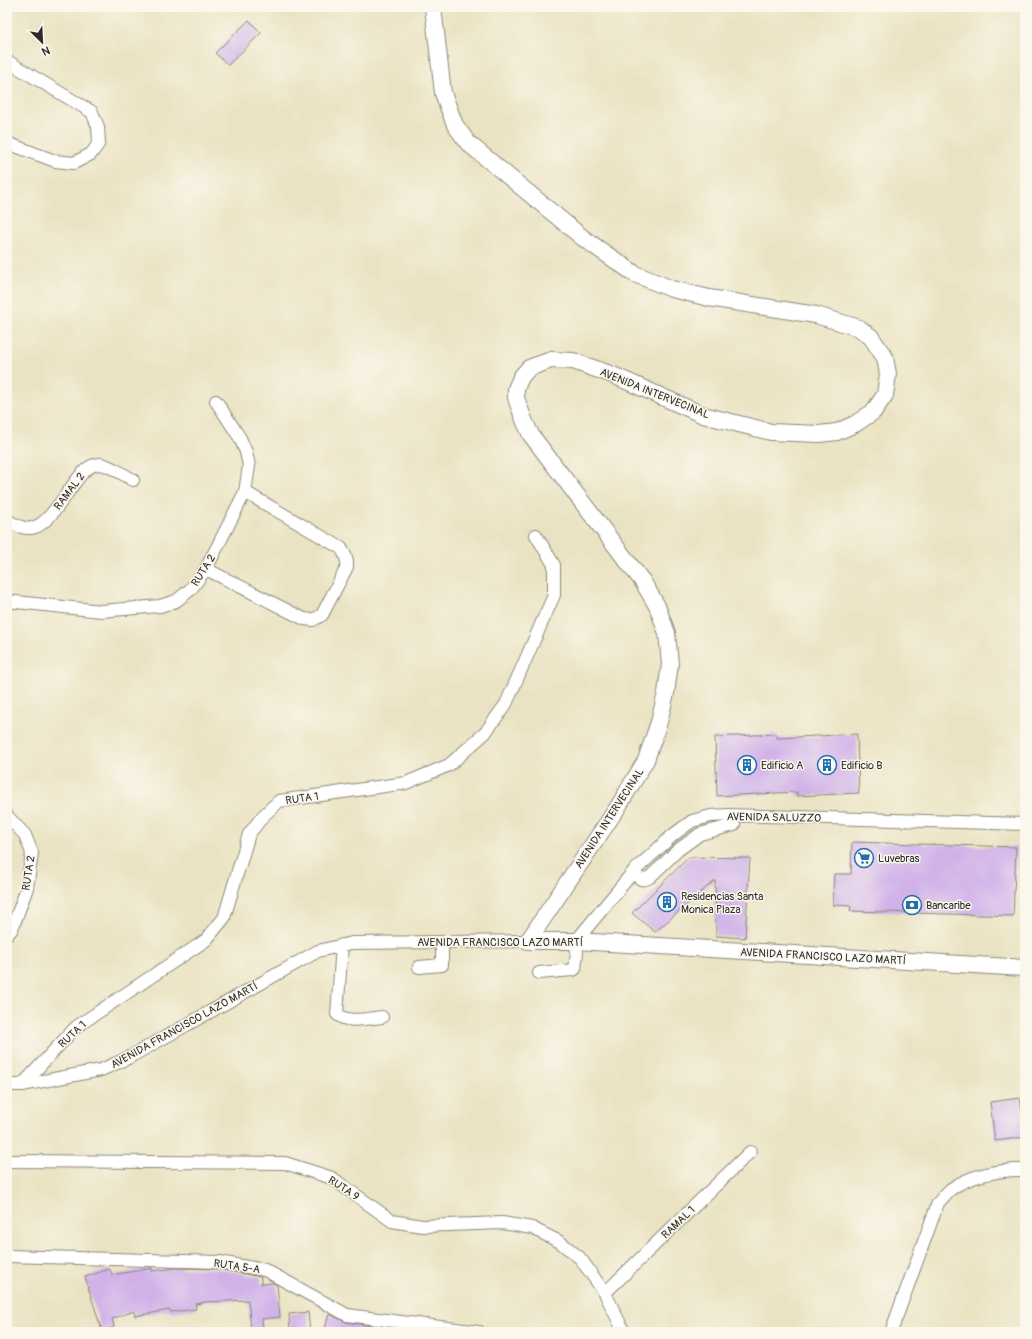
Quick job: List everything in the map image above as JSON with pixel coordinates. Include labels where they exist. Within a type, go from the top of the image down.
[{"type":"main road","name":"AVENIDA INTERVECINAL","points":[[433,7],[443,93],[455,125],[468,143],[583,238],[635,274],[672,289],[709,298],[816,315],[860,328],[871,337],[884,358],[888,374],[885,395],[873,412],[855,424],[837,432],[819,434],[771,432],[703,415],[613,375],[573,361],[551,360],[529,368],[521,377],[516,389],[516,398],[531,435],[643,582],[657,606],[667,633],[670,664],[666,693],[659,722],[646,760],[618,807],[528,941]]},
{"type":"main road","name":"AVENIDA FRANCISCO LAZO MARTÍ","points":[[528,941],[576,941],[1025,968]]},
{"type":"street","points":[[7,61],[92,112],[98,127],[99,143],[91,154],[74,163],[56,161],[7,143]]},
{"type":"street","name":"RUTA 2","points":[[7,601],[101,611],[160,606],[176,601],[190,590],[206,569],[245,492],[249,466],[246,452],[240,438],[216,401]]},
{"type":"street","name":"RAMAL 2","points":[[7,520],[20,527],[29,528],[39,526],[48,520],[83,472],[93,465],[105,465],[133,480]]},
{"type":"street","points":[[206,569],[304,619],[314,620],[322,615],[347,567],[344,552],[341,548],[245,492]]},
{"type":"street","name":"RUTA 1","points":[[22,1085],[76,1027],[206,940],[224,918],[250,834],[263,816],[279,801],[406,783],[449,765],[485,733],[506,704],[554,595],[554,565],[536,535]]},
{"type":"street","name":"AVENIDA SALUZZO","points":[[576,941],[633,872],[673,835],[692,822],[711,816],[729,815],[1025,824]]},
{"type":"street","name":"RUTA 2","points":[[7,816],[25,835],[32,853],[27,888],[12,929],[7,936]]},
{"type":"street","points":[[633,872],[640,880],[645,880],[678,850],[700,834],[734,825]]},
{"type":"street","name":"AVENIDA FRANCISCO LAZO MARTÍ","points":[[7,1085],[22,1085],[101,1070],[128,1058],[318,951],[352,943],[528,941]]},
{"type":"street","points":[[539,973],[575,969],[577,953],[576,941]]},
{"type":"street","points":[[419,968],[442,965],[442,942]]},
{"type":"street","points":[[342,945],[338,1014],[341,1018],[347,1020],[382,1017]]},
{"type":"street","name":"RAMAL 1","points":[[605,1293],[750,1152]]},
{"type":"street","name":"RUTA 9","points":[[7,1161],[285,1163],[332,1178],[392,1221],[422,1226],[502,1223],[532,1228],[560,1242],[580,1258],[605,1293],[624,1332]]},
{"type":"street","points":[[891,1332],[938,1203],[951,1189],[967,1181],[988,1174],[1009,1170],[1025,1170]]},
{"type":"street","name":"RUTA 5-A","points":[[7,1256],[219,1262],[265,1270],[347,1315],[478,1332]]},
{"type":"building","points":[[249,20],[261,33],[228,65],[215,53]]},
{"type":"building","points":[[777,734],[777,738],[857,734],[859,793],[797,796],[797,792],[717,796],[715,737]]},
{"type":"building","points":[[852,842],[1016,847],[1013,916],[850,911],[851,906],[833,905],[834,874],[851,874]]},
{"type":"building","name":"Residencias Santa Monica Plaza","points":[[689,857],[750,858],[745,938],[716,936],[715,880],[655,932],[632,913]]},
{"type":"building","points":[[1020,1098],[1025,1137],[995,1141],[990,1102]]},
{"type":"building","points":[[152,1268],[152,1271],[176,1268],[218,1269],[261,1277],[261,1284],[273,1283],[277,1285],[280,1317],[262,1319],[263,1330],[251,1331],[248,1300],[203,1302],[195,1304],[196,1309],[171,1312],[170,1310],[135,1316],[134,1311],[112,1319],[114,1327],[102,1331],[85,1277],[110,1269],[112,1275]]},
{"type":"building","points":[[308,1312],[310,1332],[290,1332],[289,1314]]},
{"type":"building","points":[[329,1314],[346,1322],[385,1328],[385,1332],[324,1332]]},
{"type":"place","name":"Edificio A","points":[[747,765]]},
{"type":"place","name":"Edificio B","points":[[827,765]]},
{"type":"place","name":"Luvebras","points":[[864,858]]},
{"type":"place","name":"Residencias Santa Monica Plaza","points":[[667,902]]},
{"type":"place","name":"Bancaribe","points":[[912,905]]}]
